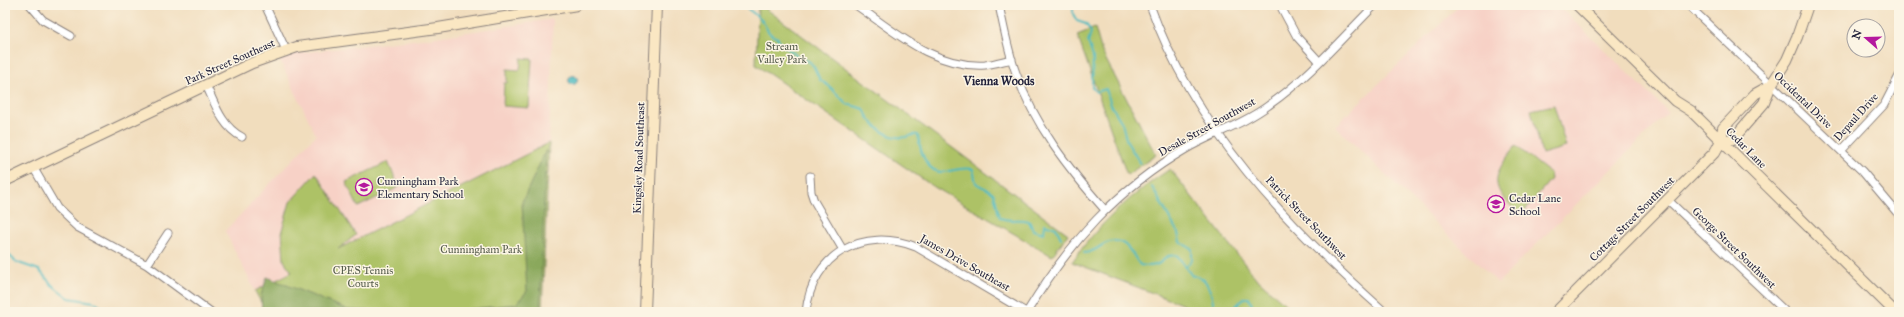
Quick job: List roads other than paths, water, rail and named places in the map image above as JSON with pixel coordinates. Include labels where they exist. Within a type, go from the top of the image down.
[{"type":"main road","name":"Park Street Southeast","points":[[5,181],[252,63],[286,50],[322,43],[438,28],[522,10],[577,5]]},
{"type":"main road","name":"Kingsley Road Southeast","points":[[645,312],[657,5]]},
{"type":"main road","name":"Cedar Lane","points":[[1577,5],[1669,95],[1691,111],[1895,312]]},
{"type":"main road","points":[[1721,141],[1733,139],[1764,103],[1771,85],[1787,60],[1797,38],[1808,5]]},
{"type":"main road","name":"Cottage Street Southwest","points":[[1556,312],[1716,152],[1721,141],[1723,128],[1755,94],[1771,85]]},
{"type":"street","points":[[30,5],[43,20],[71,36]]},
{"type":"street","points":[[264,5],[286,50]]},
{"type":"street","points":[[856,5],[915,46],[940,58],[970,65],[990,64],[1012,59]]},
{"type":"street","points":[[999,5],[1012,59],[1032,109],[1045,134],[1066,164],[1105,210]]},
{"type":"street","name":"Patrick Street Southwest","points":[[1150,5],[1168,50],[1185,83],[1217,134],[1259,187],[1306,237],[1385,312]]},
{"type":"street","name":"Desale Street Southwest","points":[[1027,312],[1073,244],[1105,210],[1139,180],[1187,149],[1236,125],[1269,105],[1288,91],[1375,5]]},
{"type":"street","name":"Occidental Drive","points":[[1688,5],[1871,181],[1899,215]]},
{"type":"street","points":[[1282,9],[1297,37],[1319,61]]},
{"type":"street","name":"Depaul Drive","points":[[1841,152],[1884,105],[1899,76]]},
{"type":"street","points":[[206,85],[225,123],[230,129],[242,137]]},
{"type":"street","points":[[33,167],[49,197],[66,218],[90,235],[147,265],[207,311]]},
{"type":"street","points":[[810,176],[811,192],[814,201],[843,250]]},
{"type":"street","name":"George Street Southwest","points":[[1668,200],[1786,312]]},
{"type":"street","points":[[147,265],[168,233]]},
{"type":"street","name":"James Drive Southeast","points":[[806,312],[810,291],[815,279],[830,260],[843,250],[870,240],[905,242],[916,247],[1027,312]]},
{"type":"water","points":[[573,75],[578,80],[573,85],[568,80]]},
{"type":"waterway","points":[[742,5],[761,20],[769,32],[778,38],[780,43],[799,57],[810,62],[820,80],[829,86],[847,104],[864,109],[871,121],[880,130],[886,134],[899,137],[918,135],[922,154],[928,165],[933,169],[938,172],[969,168],[973,169],[976,183],[993,193],[1000,218],[1029,221],[1033,230],[1044,233],[1045,224],[1056,228],[1061,238]]},
{"type":"waterway","points":[[1073,5],[1073,14],[1077,21],[1086,24],[1091,32],[1088,42],[1093,57],[1092,87],[1096,92],[1106,89],[1111,105],[1122,123],[1127,142],[1140,163]]},
{"type":"waterway","points":[[1152,187],[1178,233],[1180,242],[1192,249],[1192,259],[1187,266]]},
{"type":"waterway","points":[[1084,253],[1097,249],[1111,241],[1117,241],[1126,246],[1140,265],[1156,265],[1168,256],[1177,255],[1192,276],[1202,278],[1206,282],[1211,293],[1214,310],[1218,312]]},
{"type":"waterway","points":[[5,251],[16,262],[39,270],[52,285],[69,298],[94,302],[109,312]]},
{"type":"waterway","points":[[1230,312],[1244,298],[1249,298],[1252,305],[1249,312]]},
{"type":"place","name":"Cunningham Park Elementary School","points":[[364,187]]},
{"type":"place","name":"Cedar Lane School","points":[[1496,204]]},
{"type":"district","name":"Vienna Woods","points":[[999,81]]},
{"type":"park label","name":"Stream Valley Park","points":[[782,52]]},
{"type":"park label","name":"Cunningham Park","points":[[481,249]]},
{"type":"park label","name":"CPES Tennis Courts","points":[[363,276]]}]
